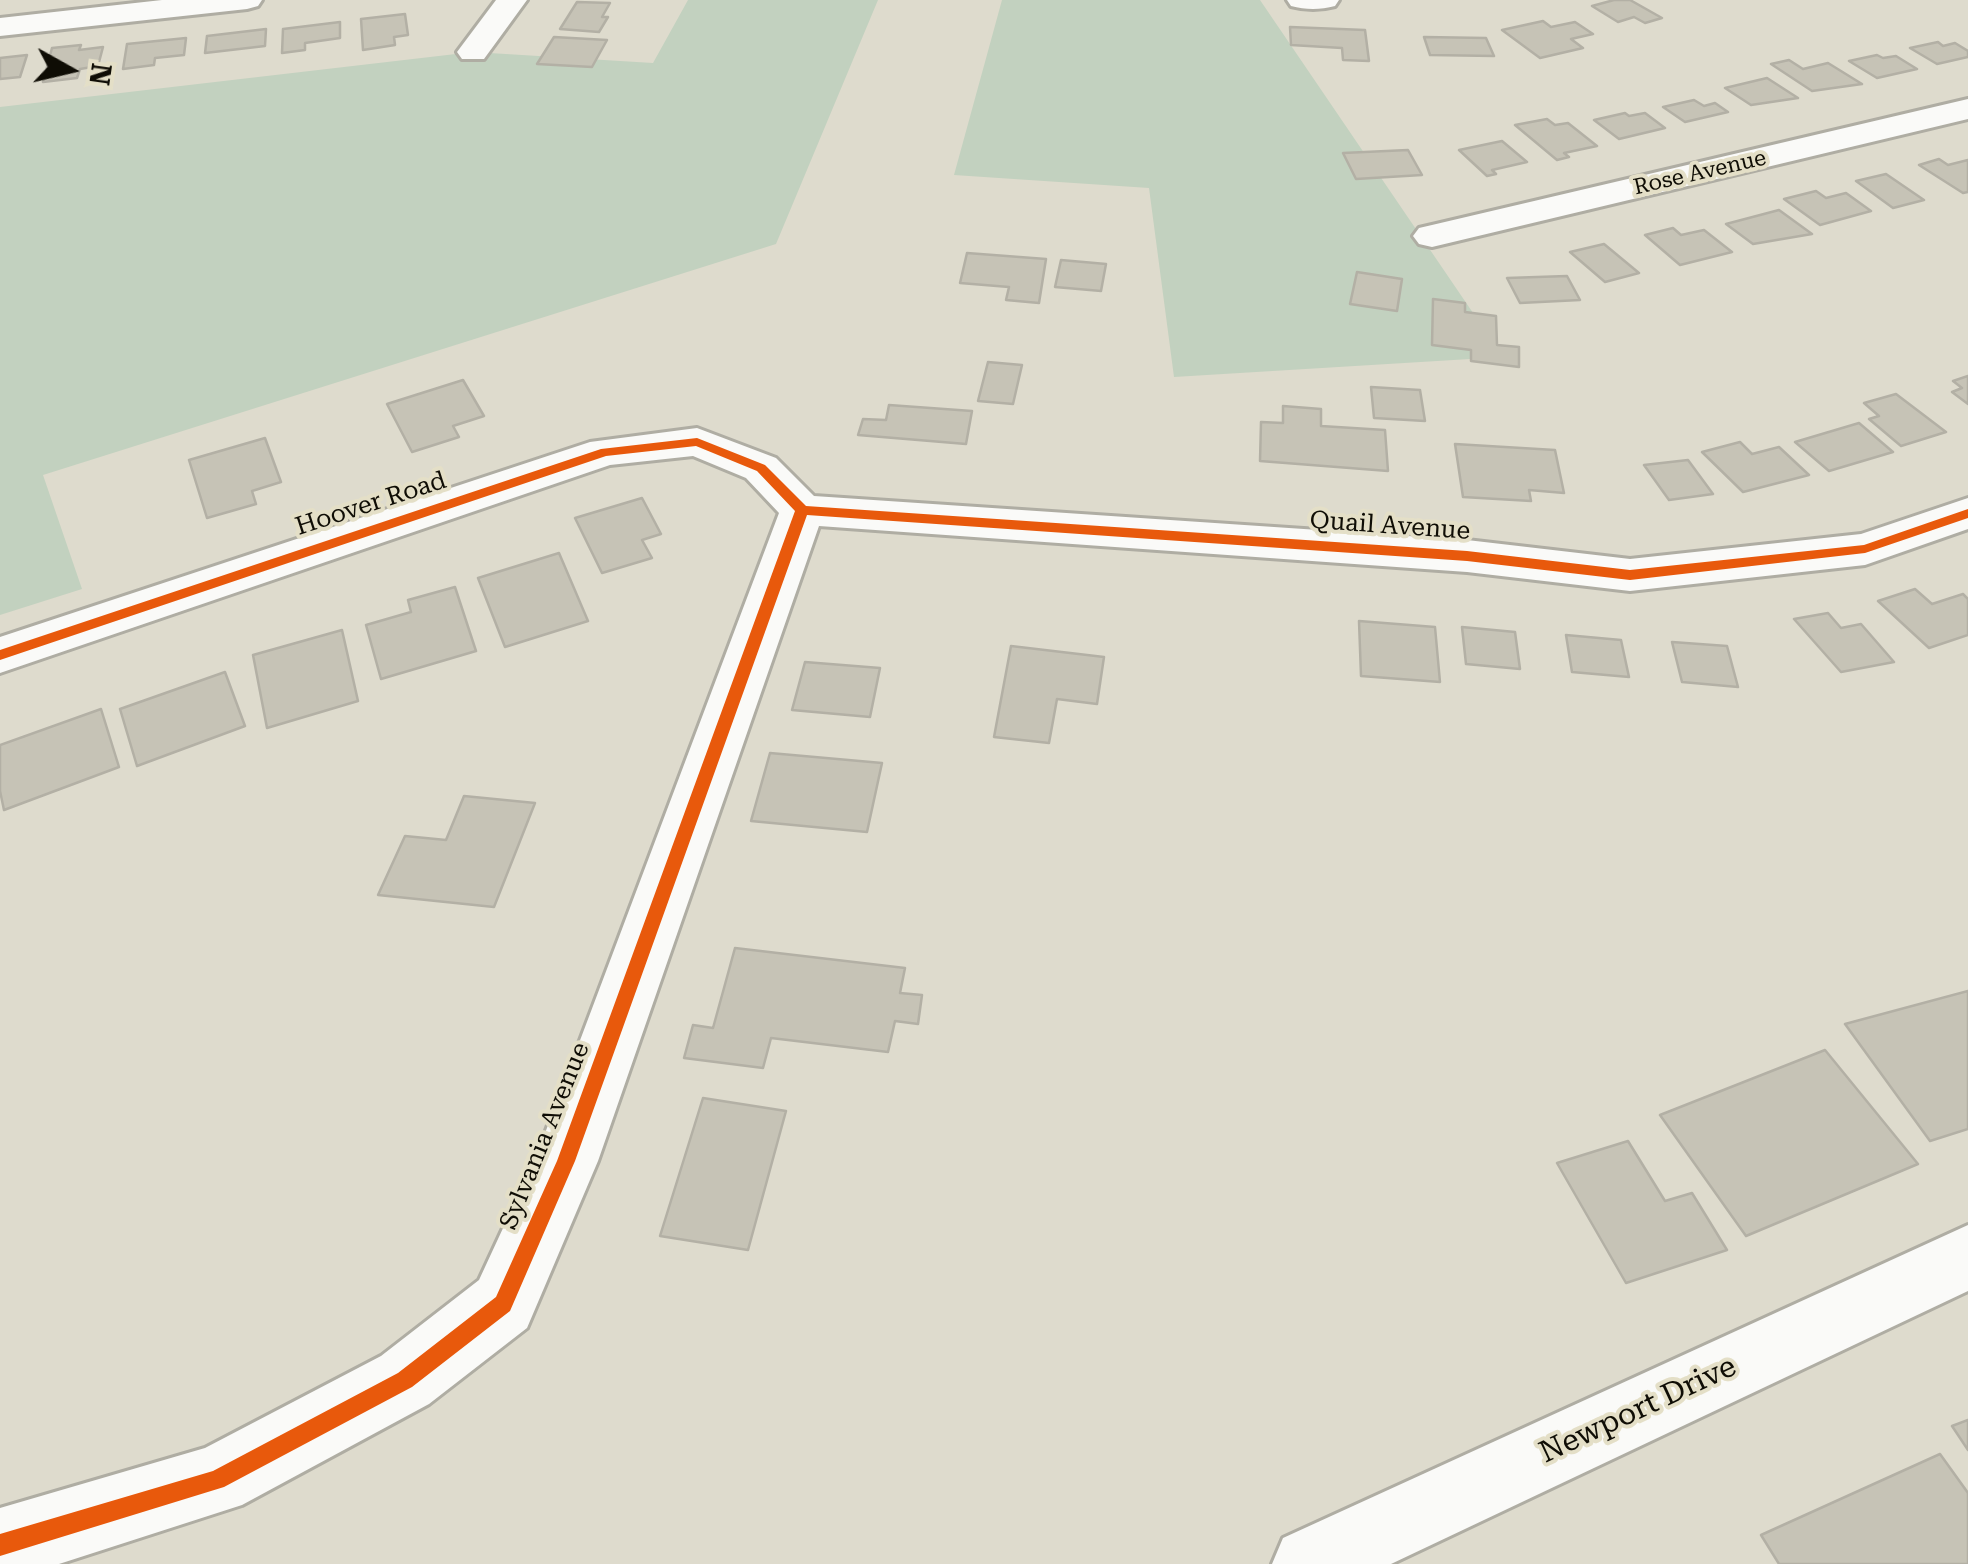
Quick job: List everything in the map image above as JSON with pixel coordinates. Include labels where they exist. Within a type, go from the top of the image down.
[{"type":"street","points":[[0,26],[247,0]]},
{"type":"street","points":[[474,52],[512,0]]},
{"type":"street","points":[[1302,0],[1324,0]]},
{"type":"street","name":"Rose Avenue","points":[[1432,236],[1968,109]]},
{"type":"street","name":"Hoover Road","points":[[0,654],[605,452],[697,442],[781,489]]},
{"type":"street","name":"Quail Avenue","points":[[781,489],[1630,575],[1865,549],[1968,514]]},
{"type":"street","name":"Sylvania Avenue","points":[[0,1545],[217,1480],[405,1380],[503,1304],[566,1160],[781,489]]},
{"type":"street","name":"Newport Drive","points":[[1308,1564],[1968,1256]]},
{"type":"green space","points":[[688,0],[878,0],[776,244],[43,475],[82,589],[0,615],[0,107],[473,52],[653,63]]},
{"type":"green space","points":[[1002,0],[1260,0],[1503,357],[1174,377],[1149,188],[954,175]]},
{"type":"building","points":[[1630,0],[1662,18],[1645,23],[1634,17],[1618,22],[1592,6]]},
{"type":"building","points":[[577,2],[610,3],[602,17],[608,17],[599,32],[560,29]]},
{"type":"building","points":[[405,14],[408,35],[394,37],[395,45],[363,50],[361,19]]},
{"type":"building","points":[[1543,21],[1551,27],[1575,22],[1593,34],[1571,39],[1583,48],[1540,58],[1502,30]]},
{"type":"building","points":[[340,22],[340,38],[305,43],[305,50],[282,53],[283,29]]},
{"type":"building","points":[[1290,27],[1365,30],[1369,61],[1343,60],[1342,48],[1291,45]]},
{"type":"building","points":[[266,29],[265,46],[205,53],[207,36]]},
{"type":"building","points":[[554,37],[607,40],[592,67],[537,64]]},
{"type":"building","points":[[1424,37],[1486,38],[1494,56],[1430,55]]},
{"type":"building","points":[[186,38],[184,55],[155,58],[154,65],[123,69],[127,44]]},
{"type":"building","points":[[1938,42],[1943,46],[1955,43],[1968,51],[1968,57],[1937,64],[1910,48]]},
{"type":"building","points":[[81,45],[79,50],[103,47],[98,66],[80,69],[77,78],[43,82],[52,48]]},
{"type":"building","points":[[27,55],[20,77],[0,79],[0,58]]},
{"type":"building","points":[[1877,55],[1896,56],[1917,69],[1877,78],[1849,61]]},
{"type":"building","points":[[1789,60],[1803,69],[1828,63],[1862,84],[1812,91],[1771,64]]},
{"type":"building","points":[[1767,78],[1798,98],[1751,105],[1725,88]]},
{"type":"building","points":[[1694,100],[1704,106],[1715,103],[1728,112],[1685,122],[1663,107]]},
{"type":"building","points":[[1645,113],[1665,128],[1619,139],[1594,120]]},
{"type":"building","points":[[1547,119],[1555,125],[1568,123],[1597,146],[1564,153],[1569,157],[1557,160],[1515,125]]},
{"type":"building","points":[[1502,141],[1527,162],[1492,170],[1496,174],[1487,176],[1459,150]]},
{"type":"building","points":[[1408,150],[1422,175],[1356,179],[1343,153]]},
{"type":"building","points":[[1939,159],[1948,165],[1968,160],[1968,192],[1963,193],[1919,165]]},
{"type":"building","points":[[1886,174],[1924,200],[1893,208],[1856,181]]},
{"type":"building","points":[[1816,191],[1826,198],[1846,193],[1871,211],[1820,225],[1784,199]]},
{"type":"building","points":[[1779,210],[1812,234],[1753,244],[1726,224]]},
{"type":"building","points":[[1673,228],[1681,235],[1704,230],[1732,252],[1680,265],[1645,235]]},
{"type":"building","points":[[1604,244],[1639,273],[1605,282],[1570,252]]},
{"type":"building","points":[[967,253],[1046,259],[1039,303],[1006,300],[1009,287],[960,283]]},
{"type":"building","points":[[1061,260],[1106,264],[1101,291],[1055,287]]},
{"type":"building","points":[[1357,272],[1402,279],[1397,311],[1350,304]]},
{"type":"building","points":[[1567,276],[1580,300],[1520,303],[1507,278]]},
{"type":"building","points":[[1433,299],[1465,303],[1465,312],[1496,316],[1497,345],[1519,347],[1519,367],[1471,361],[1471,350],[1432,345]]},
{"type":"building","points":[[988,362],[1022,365],[1013,404],[978,401]]},
{"type":"building","points":[[1968,376],[1968,404],[1952,392],[1962,388],[1953,381]]},
{"type":"building","points":[[463,380],[484,416],[453,426],[459,437],[412,452],[387,404]]},
{"type":"building","points":[[1371,387],[1420,390],[1425,421],[1374,418]]},
{"type":"building","points":[[1896,394],[1946,432],[1901,446],[1869,419],[1879,416],[1864,403]]},
{"type":"building","points":[[889,405],[972,411],[966,444],[858,435],[863,419],[886,420]]},
{"type":"building","points":[[1283,406],[1321,409],[1321,426],[1385,430],[1388,471],[1260,461],[1261,422],[1283,423]]},
{"type":"building","points":[[1859,423],[1893,452],[1829,471],[1795,442]]},
{"type":"building","points":[[265,438],[281,482],[252,491],[256,504],[207,518],[189,460]]},
{"type":"building","points":[[1740,442],[1752,454],[1779,447],[1809,475],[1743,492],[1702,452]]},
{"type":"building","points":[[1455,444],[1555,450],[1564,493],[1529,490],[1531,501],[1463,497]]},
{"type":"building","points":[[1688,460],[1713,494],[1669,500],[1644,465]]},
{"type":"building","points":[[642,498],[661,534],[642,540],[652,558],[602,573],[575,518]]},
{"type":"building","points":[[559,553],[588,621],[505,647],[478,578]]},
{"type":"building","points":[[455,587],[476,651],[381,679],[366,625],[411,612],[408,600]]},
{"type":"building","points":[[1915,589],[1932,604],[1963,594],[1968,599],[1968,635],[1929,648],[1878,601]]},
{"type":"building","points":[[1828,613],[1841,628],[1861,624],[1894,662],[1841,672],[1794,619]]},
{"type":"building","points":[[1359,621],[1435,627],[1440,682],[1361,676]]},
{"type":"building","points":[[1462,627],[1515,632],[1520,669],[1466,664]]},
{"type":"building","points":[[342,630],[358,701],[267,728],[253,655]]},
{"type":"building","points":[[1566,635],[1621,640],[1629,677],[1572,672]]},
{"type":"building","points":[[1672,642],[1727,646],[1738,687],[1682,682]]},
{"type":"building","points":[[1011,646],[1104,657],[1097,704],[1057,699],[1049,743],[994,737]]},
{"type":"building","points":[[805,662],[880,668],[870,717],[792,710]]},
{"type":"building","points":[[225,672],[245,726],[137,766],[120,709]]},
{"type":"building","points":[[101,709],[119,767],[4,810],[0,745]]},
{"type":"building","points":[[770,753],[882,763],[867,832],[751,821]]},
{"type":"building","points":[[464,796],[535,803],[494,907],[378,895],[405,836],[446,840]]},
{"type":"building","points":[[735,948],[905,968],[900,993],[922,995],[918,1024],[895,1021],[888,1052],[771,1038],[763,1068],[684,1058],[693,1025],[713,1028]]},
{"type":"building","points":[[1968,991],[1968,1129],[1930,1141],[1845,1024]]},
{"type":"building","points":[[1825,1050],[1918,1164],[1746,1236],[1660,1115]]},
{"type":"building","points":[[703,1098],[786,1111],[748,1250],[660,1236]]},
{"type":"building","points":[[1628,1141],[1665,1201],[1692,1193],[1727,1250],[1626,1283],[1557,1163]]},
{"type":"building","points":[[1968,1420],[1968,1450],[1952,1426]]},
{"type":"building","points":[[1940,1454],[1968,1493],[1968,1564],[1779,1564],[1761,1535]]},
{"type":"cycle path","points":[[0,655],[605,452],[697,442],[761,468],[802,510],[566,1161],[503,1304],[405,1380],[217,1480],[0,1545]]},
{"type":"cycle path","points":[[802,510],[1467,556],[1630,575],[1865,549],[1968,513]]}]
